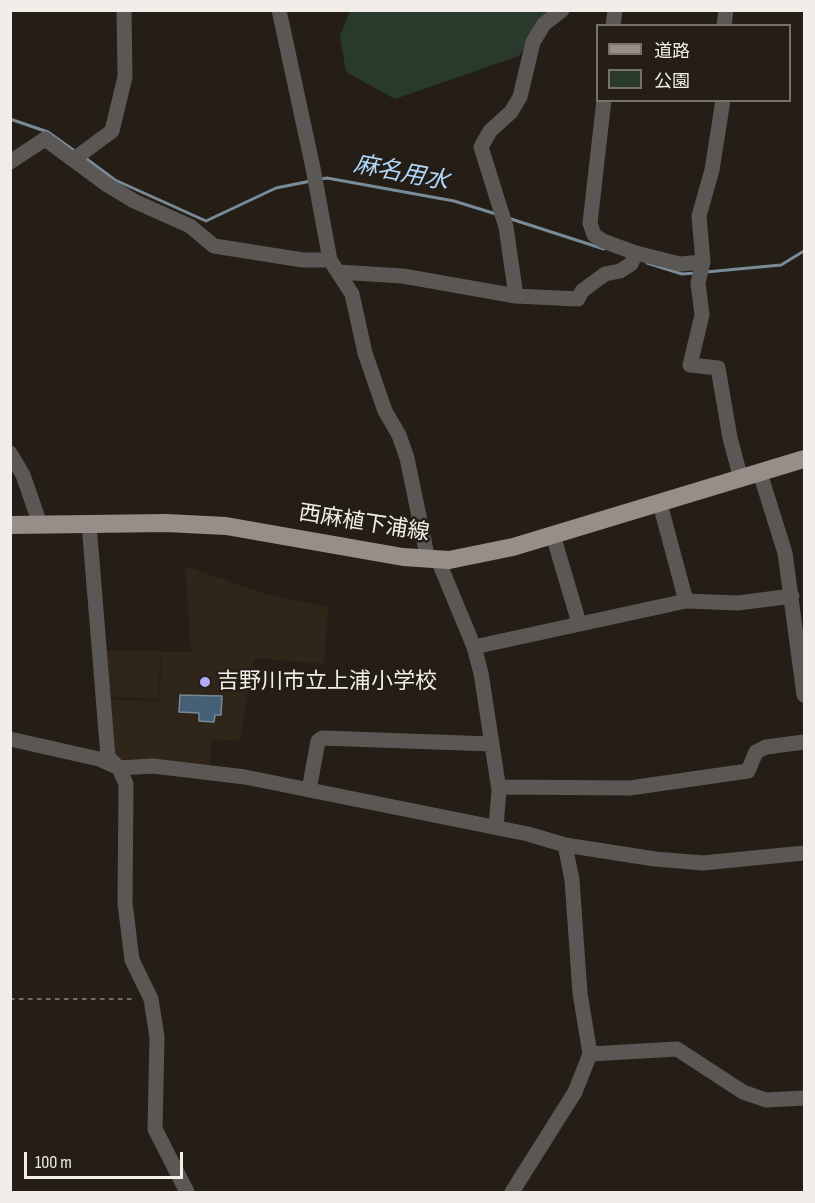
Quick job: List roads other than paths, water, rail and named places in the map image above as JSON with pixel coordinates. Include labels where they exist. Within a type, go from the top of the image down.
[{"type":"main road","name":"西麻植下浦線","points":[[10,525],[166,523],[225,526],[433,560],[478,555],[552,535],[804,459]]},
{"type":"street","points":[[78,156],[112,131],[125,77],[124,10]]},
{"type":"street","points":[[279,10],[334,266],[352,294],[365,354],[385,411],[399,435],[407,458],[433,560],[474,647],[499,787],[496,827]]},
{"type":"street","points":[[516,297],[506,227],[481,147],[490,132],[511,112],[520,97],[533,42],[544,24],[562,10]]},
{"type":"street","points":[[604,102],[590,223],[594,235],[634,259],[680,264],[703,261]]},
{"type":"street","points":[[723,102],[712,170],[699,216],[703,261],[698,283],[702,315],[690,365],[718,368],[730,438],[741,478]]},
{"type":"street","points":[[10,162],[45,139],[78,156],[115,190],[190,226],[214,246],[403,276],[516,297],[578,299],[582,291],[605,274],[620,271],[634,259]]},
{"type":"street","points":[[10,453],[23,475],[40,524]]},
{"type":"street","points":[[760,473],[785,553],[804,695]]},
{"type":"street","points":[[660,504],[686,601]]},
{"type":"street","points":[[89,524],[108,757],[119,768],[126,784],[125,903],[132,960],[151,999],[157,1037],[155,1129],[186,1192]]},
{"type":"street","points":[[552,535],[579,623]]},
{"type":"street","points":[[474,647],[686,601],[738,603],[792,596]]},
{"type":"street","points":[[309,790],[318,741],[322,738],[492,744]]},
{"type":"street","points":[[10,739],[99,759],[119,768],[143,766],[245,777],[496,827],[565,845],[655,859],[703,863],[804,853]]},
{"type":"street","points":[[499,787],[630,788],[725,775],[748,771],[756,752],[766,747],[804,742]]},
{"type":"street","points":[[512,1192],[575,1092],[590,1054],[580,993],[573,880],[565,845]]},
{"type":"street","points":[[590,1054],[677,1049],[743,1092],[766,1100],[804,1099],[804,1092]]},
{"type":"water","points":[[180,695],[222,696],[221,715],[215,715],[214,722],[199,721],[199,713],[179,712]]},
{"type":"waterway","name":"麻名用水","points":[[10,119],[48,132],[76,152]]},
{"type":"waterway","name":"麻名用水","points":[[84,157],[115,180],[206,221],[276,188],[311,181]]},
{"type":"waterway","name":"麻名用水","points":[[321,179],[327,178],[454,201],[496,214]]},
{"type":"waterway","name":"麻名用水","points":[[508,218],[604,249]]},
{"type":"waterway","name":"麻名用水","points":[[706,272],[781,265],[804,251]]},
{"type":"waterway","name":"麻名用水","points":[[647,263],[682,274],[696,273]]},
{"type":"place","name":"吉野川市立上浦小学校","points":[[205,682]]}]
